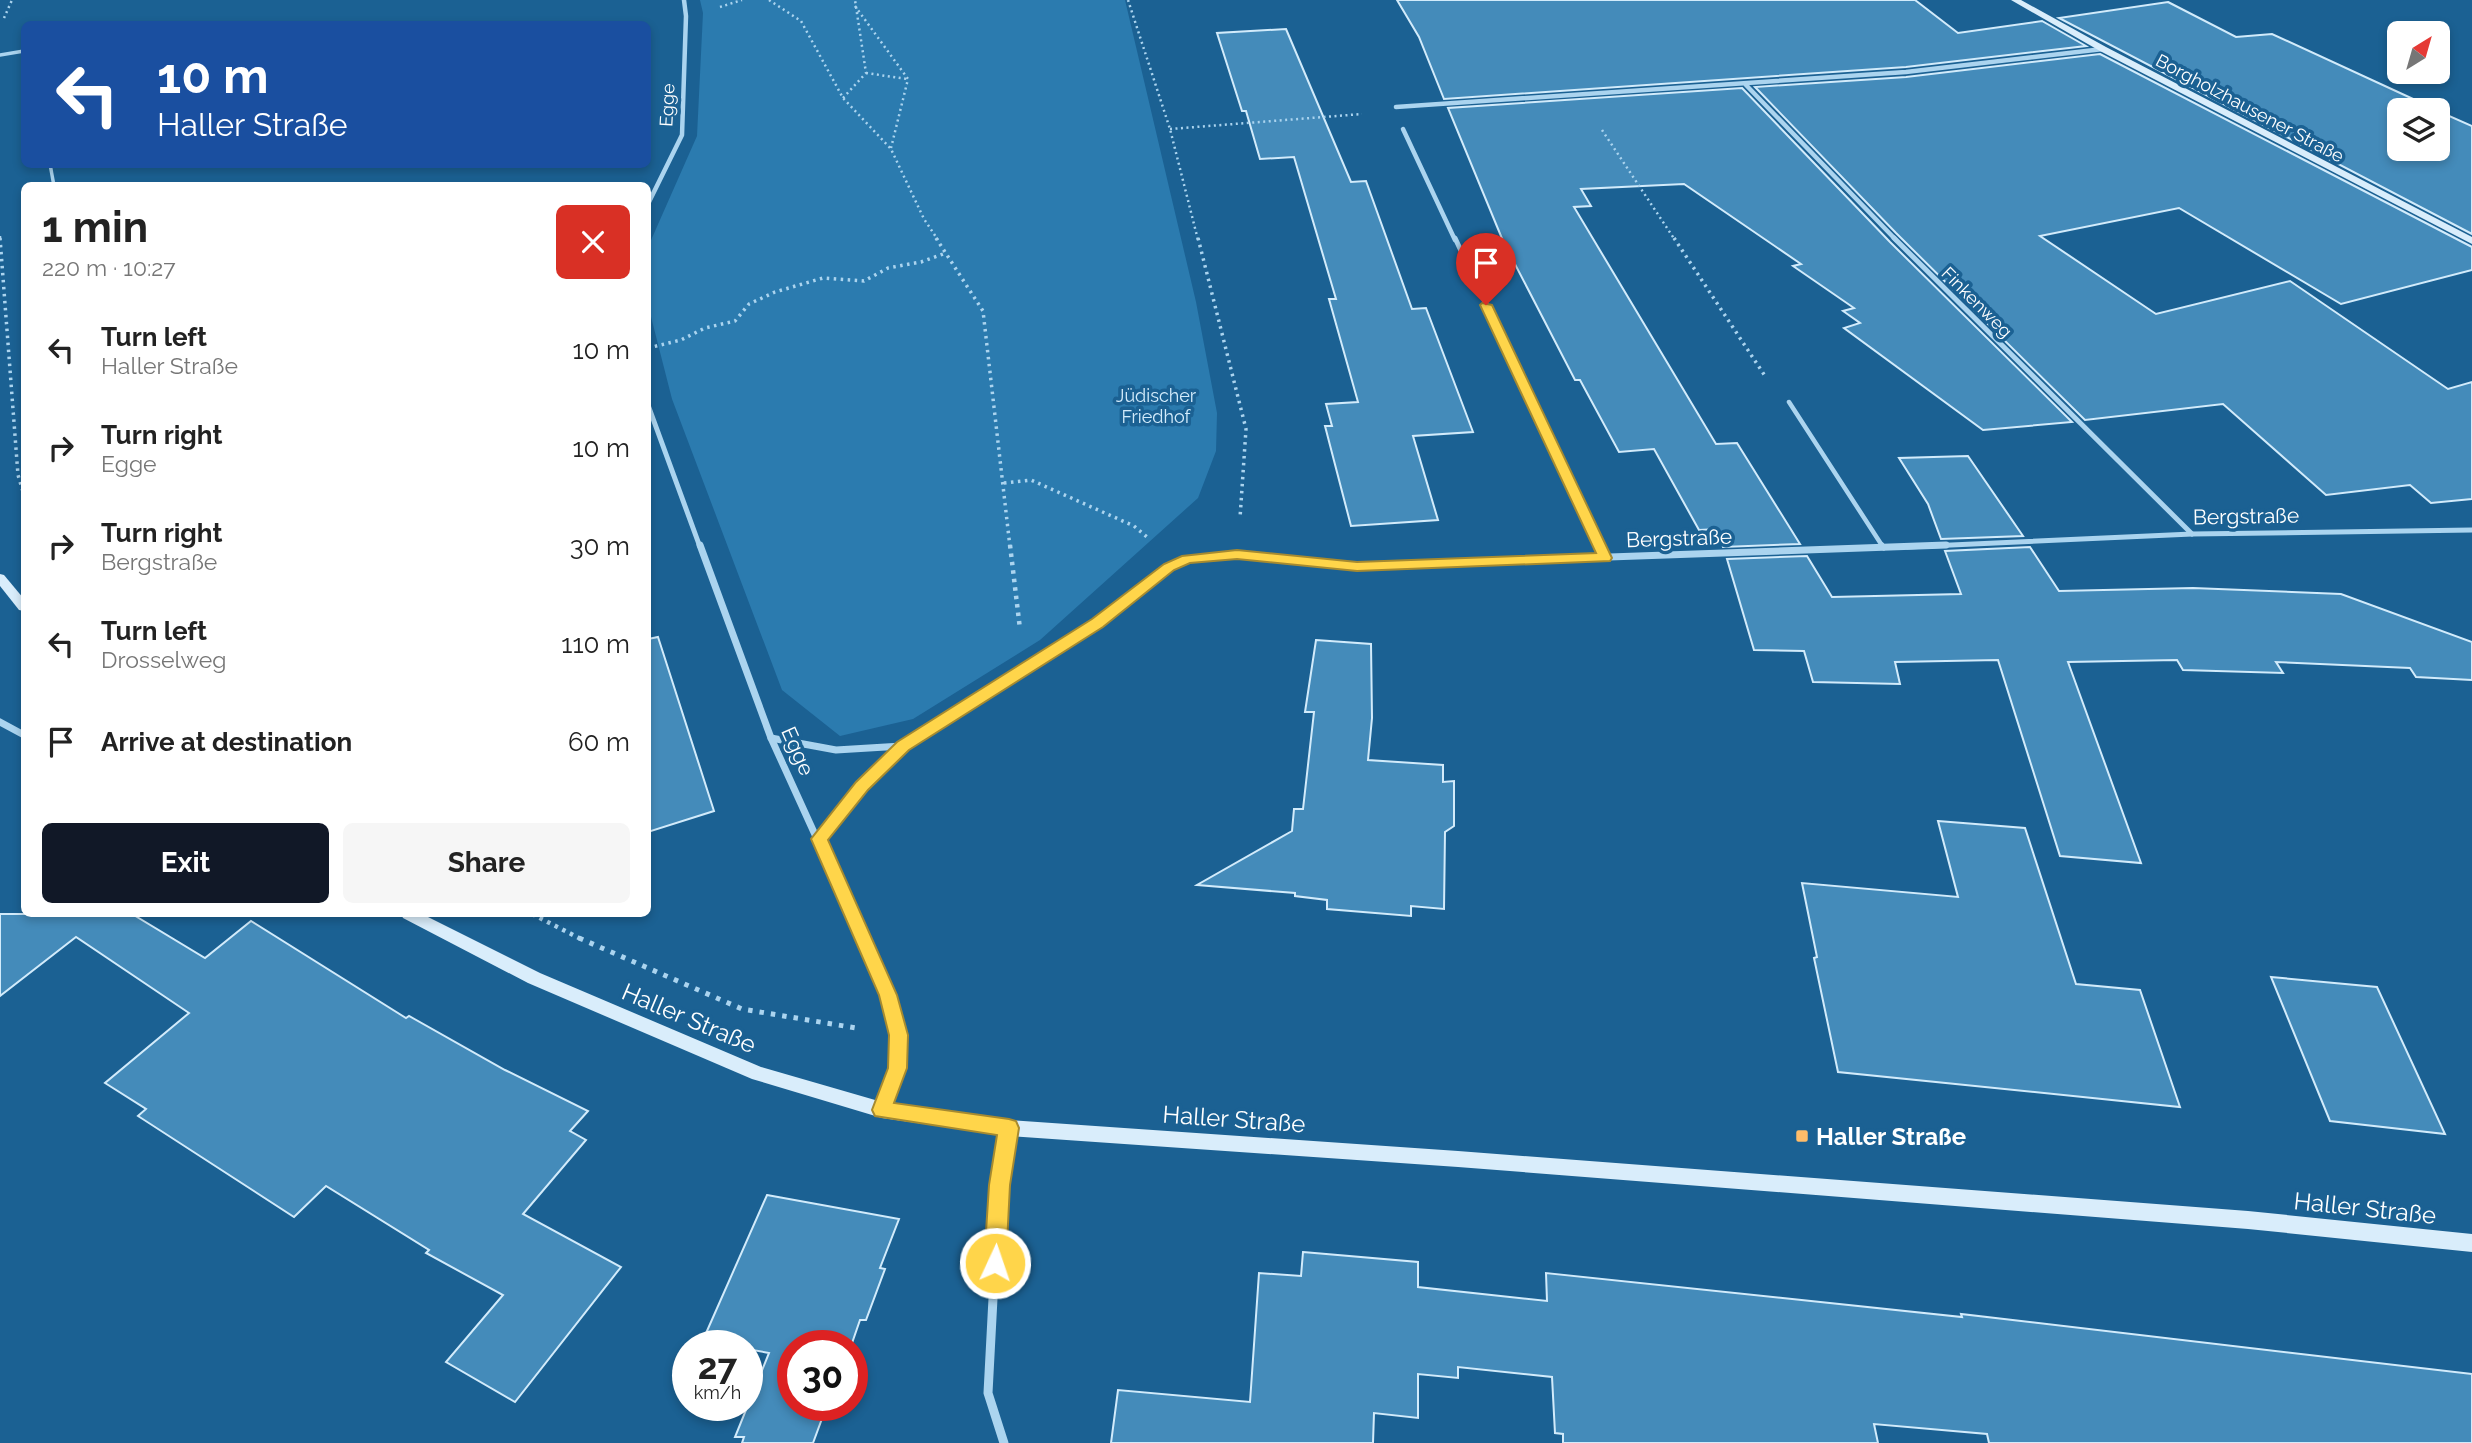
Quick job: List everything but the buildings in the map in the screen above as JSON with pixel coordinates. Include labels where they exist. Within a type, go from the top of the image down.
[{"type":"street","name":"Egge","points":[[651,198],[682,135],[686,16],[684,0]]},
{"type":"street","name":"Borgholzhausener Straße","points":[[2015,0],[2103,49],[2472,241]]},
{"type":"street","points":[[1396,107],[1906,72],[2103,49]]},
{"type":"street","name":"Finkenweg","points":[[1746,85],[1930,276],[2192,534]]},
{"type":"street","points":[[1403,128],[1605,558]]},
{"type":"street","name":"Egge","points":[[651,413],[771,738],[888,995],[899,1035],[897,1068],[882,1110]]},
{"type":"street","name":"Bergstraße","points":[[819,839],[862,786],[903,746],[1097,623],[1169,567],[1187,559],[1237,554],[1357,566],[1884,548],[2192,534],[2472,530]]},
{"type":"street","points":[[0,578],[21,603]]},
{"type":"street","points":[[0,722],[21,733]]},
{"type":"street","name":"Bergstraße","points":[[771,738],[814,749],[866,752],[903,746]]},
{"type":"street","name":"Haller Straße","points":[[415,917],[534,978],[758,1074],[882,1110],[1009,1128],[1458,1159],[2248,1220],[2472,1243]]},
{"type":"street","points":[[1004,1443],[988,1393],[999,1185],[1009,1128]]},
{"type":"lane","points":[[0,55],[21,52]]},
{"type":"lane","points":[[1789,402],[1884,548]]},
{"type":"path","points":[[0,27],[12,0]]},
{"type":"path","points":[[769,0],[801,21],[843,98],[891,149],[924,219],[983,311],[1024,668]]},
{"type":"path","points":[[855,0],[866,73]]},
{"type":"path","points":[[1128,0],[1170,129],[1246,429],[1237,554]]},
{"type":"path","points":[[855,6],[908,79],[891,149]]},
{"type":"path","points":[[843,98],[866,73]]},
{"type":"path","points":[[866,73],[908,79]]},
{"type":"path","points":[[1579,95],[1776,393],[1789,402]]},
{"type":"path","points":[[1170,129],[1371,113]]},
{"type":"path","points":[[0,236],[18,475],[21,485]]},
{"type":"path","points":[[651,347],[681,340],[705,328],[735,321],[750,304],[775,292],[823,278],[864,281],[888,268],[921,262],[946,253]]},
{"type":"path","points":[[1004,483],[1031,481],[1134,526],[1187,559]]},
{"type":"path","points":[[538,917],[571,935],[742,1009],[899,1035]]},
{"type":"green space","name":"Jüdischer Friedhof","points":[[700,0],[1125,0],[1196,302],[1217,413],[1216,451],[1198,498],[1040,640],[913,719],[840,736],[782,690],[672,399],[651,317],[651,240],[697,136],[703,13]]},
{"type":"place","name":"Haller Straße","points":[[1802,1136]]},
{"type":"route","points":[[995,1263],[999,1185],[1009,1128],[882,1110],[897,1068],[899,1035],[888,995],[819,839],[862,786],[903,746],[1097,623],[1169,567],[1187,559],[1237,554],[1323,565],[1357,566],[1605,558],[1486,305]]}]
